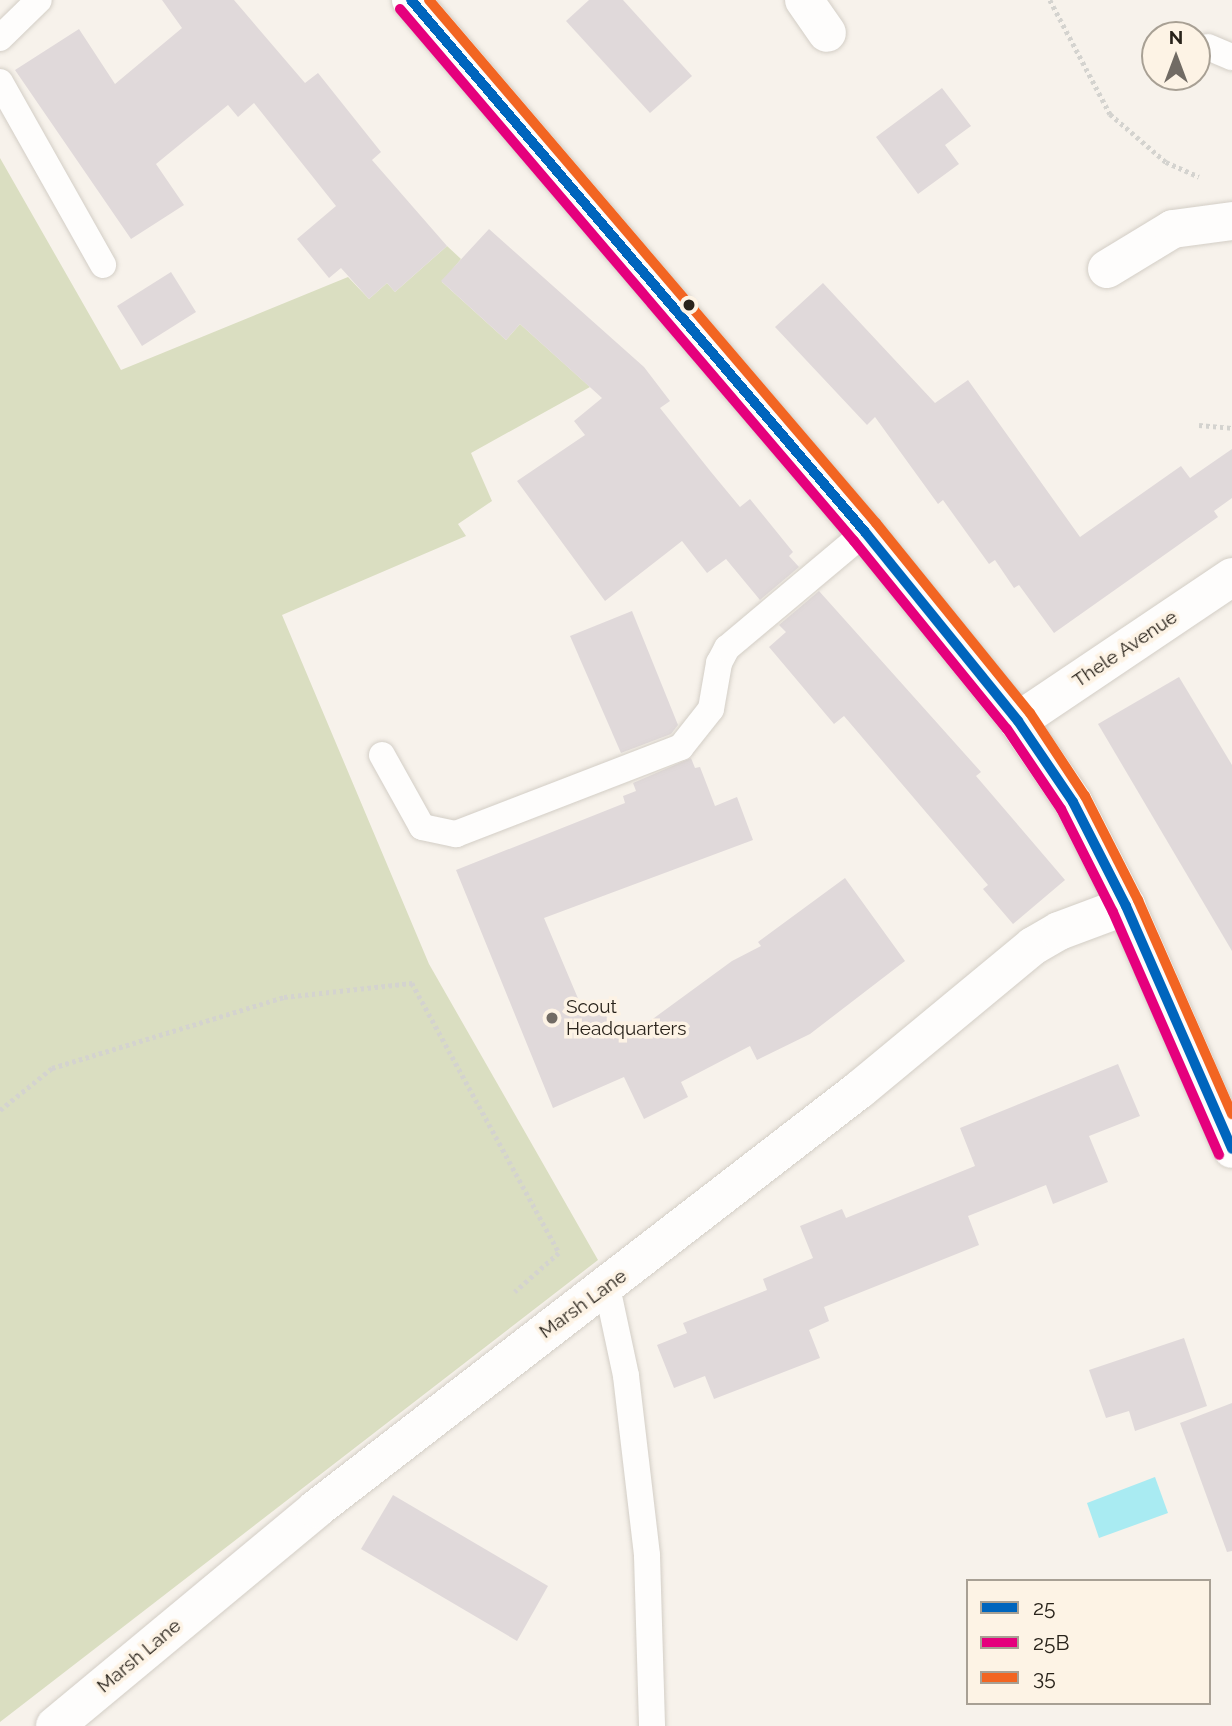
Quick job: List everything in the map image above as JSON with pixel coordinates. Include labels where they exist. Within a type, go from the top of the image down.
[{"type":"street","points":[[411,0],[865,532],[1018,721],[1073,802],[1126,906],[1232,1149]]},
{"type":"street","points":[[804,0],[827,33]]},
{"type":"street","points":[[1107,269],[1173,229],[1232,221]]},
{"type":"street","name":"Thele Avenue","points":[[1018,721],[1232,577]]},
{"type":"street","name":"Marsh Lane","points":[[55,1726],[316,1509],[497,1366],[607,1287],[1033,946],[1059,931],[1126,906]]},
{"type":"lane","points":[[0,38],[39,0]]},
{"type":"lane","points":[[0,82],[103,265]]},
{"type":"lane","points":[[382,755],[422,827],[456,834],[681,747],[711,709],[719,663],[727,648],[865,532]]},
{"type":"lane","points":[[607,1287],[626,1376],[648,1556],[652,1726]]},
{"type":"path","points":[[1050,0],[1110,114],[1166,162],[1210,182]]},
{"type":"path","points":[[1199,425],[1232,428]]},
{"type":"path","points":[[0,1110],[52,1068],[284,997],[412,983],[559,1253],[509,1297]]},
{"type":"green space","points":[[0,158],[121,370],[348,277],[369,299],[387,283],[395,292],[447,246],[461,259],[442,282],[506,340],[520,324],[590,387],[471,453],[492,501],[458,524],[466,536],[282,615],[429,964],[598,1260],[0,1722]]},
{"type":"water","points":[[1155,1477],[1168,1513],[1099,1538],[1087,1503]]},
{"type":"building","points":[[162,0],[234,0],[305,83],[318,73],[381,152],[372,160],[447,246],[395,292],[387,283],[369,299],[341,268],[329,278],[297,239],[336,206],[254,103],[238,117],[228,105],[156,164],[184,205],[131,239],[15,70],[79,29],[115,84],[182,28]]},
{"type":"building","points":[[589,0],[623,0],[692,76],[650,113],[566,21]]},
{"type":"building","points":[[942,88],[971,126],[945,145],[959,164],[918,194],[876,137]]},
{"type":"building","points":[[489,229],[644,367],[670,401],[660,408],[711,472],[740,507],[750,499],[793,552],[789,556],[799,567],[760,600],[726,559],[707,573],[682,541],[605,601],[517,481],[585,435],[574,421],[602,398],[520,324],[506,340],[441,281]]},
{"type":"building","points":[[171,272],[196,312],[142,346],[117,306]]},
{"type":"building","points":[[823,283],[935,403],[968,380],[1080,537],[1181,466],[1190,478],[1232,449],[1232,498],[1214,511],[1218,517],[1054,633],[1019,585],[1014,588],[995,560],[989,564],[943,500],[938,504],[875,417],[867,425],[775,327]]},
{"type":"building","points":[[819,591],[981,772],[976,776],[1065,880],[1013,924],[983,889],[988,885],[844,716],[834,724],[769,647],[786,632],[779,625]]},
{"type":"building","points":[[632,611],[678,725],[671,734],[621,753],[570,636]]},
{"type":"building","points":[[1179,677],[1232,765],[1232,951],[1098,724]]},
{"type":"building","points":[[691,758],[695,768],[700,767],[715,806],[737,797],[753,840],[544,918],[585,1015],[600,1008],[624,1040],[732,961],[761,946],[758,942],[845,878],[905,961],[810,1034],[757,1060],[750,1046],[681,1082],[688,1097],[644,1119],[624,1077],[553,1108],[456,870],[625,803],[623,796],[636,791],[633,783]]},
{"type":"building","points":[[1118,1064],[1140,1116],[1089,1136],[1108,1182],[1053,1204],[1046,1185],[968,1216],[979,1245],[824,1307],[829,1321],[809,1330],[820,1358],[714,1399],[705,1376],[674,1388],[657,1345],[687,1333],[683,1323],[767,1290],[763,1279],[813,1258],[800,1226],[842,1209],[846,1218],[975,1166],[960,1128]]},
{"type":"building","points":[[1184,1338],[1207,1406],[1135,1431],[1129,1411],[1106,1418],[1089,1370]]},
{"type":"building","points":[[1232,1403],[1232,1551],[1227,1552],[1180,1423]]},
{"type":"building","points":[[393,1495],[548,1586],[517,1641],[361,1549]]},
{"type":"transit line","name":"25","points":[[411,0],[865,532],[1018,721],[1073,802],[1126,906],[1232,1149]]},
{"type":"transit line","name":"35","points":[[429,0],[876,523],[1030,713],[1085,796],[1138,900],[1232,1114]]},
{"type":"transit line","name":"25B","points":[[400,9],[854,541],[1007,729],[1061,809],[1113,912],[1219,1155]]},
{"type":"place","name":"Scout Headquarters","points":[[552,1018]]}]
